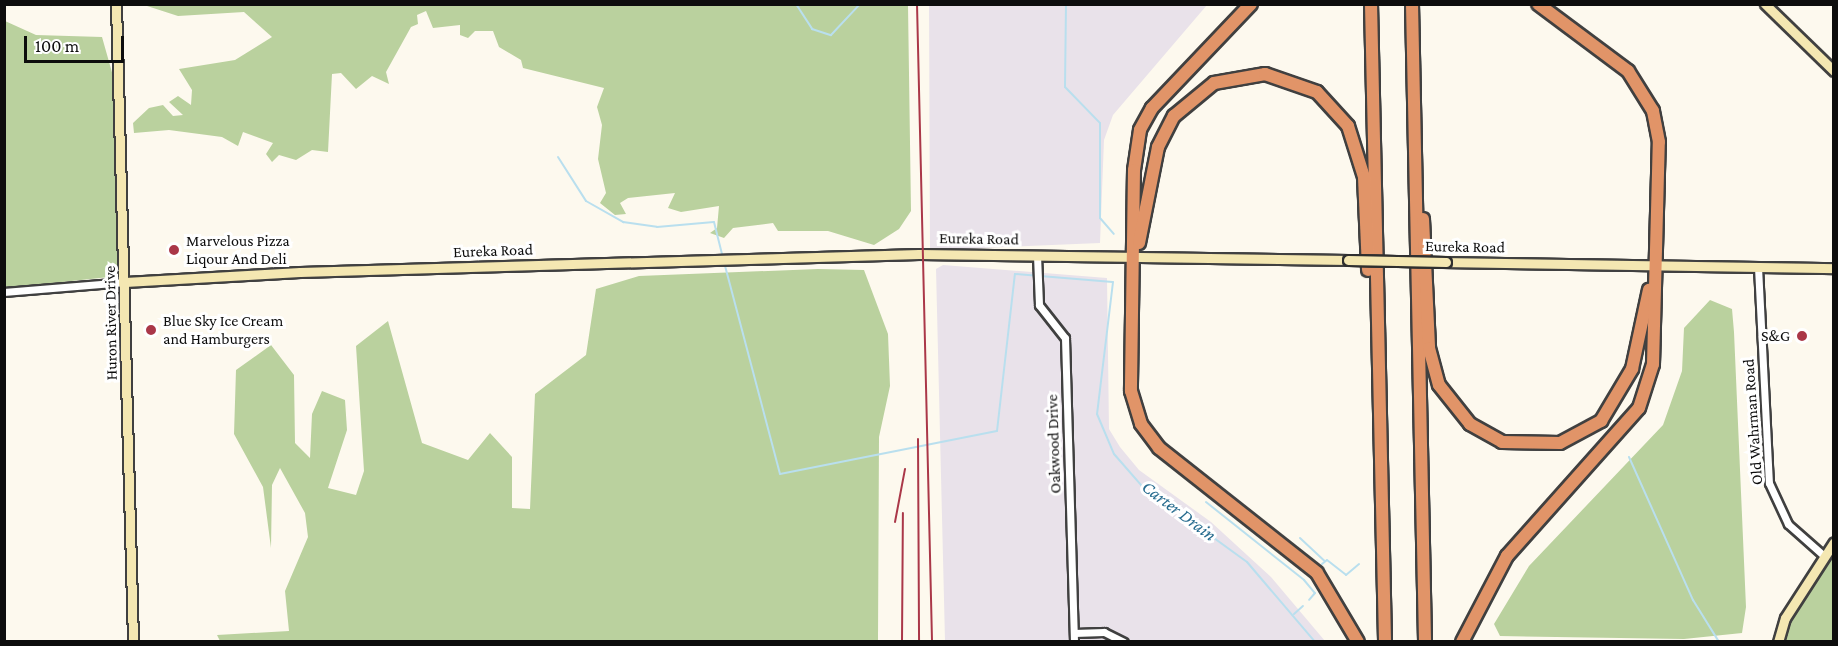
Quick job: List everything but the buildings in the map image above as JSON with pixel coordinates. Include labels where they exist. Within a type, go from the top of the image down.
[{"type":"highway","points":[[1251,4],[1152,108],[1140,130],[1134,170],[1136,256],[1130,371],[1141,424],[1173,462],[1317,573],[1358,642]]},
{"type":"highway","points":[[1371,4],[1385,642]]},
{"type":"highway","points":[[1412,4],[1425,642]]},
{"type":"highway","points":[[1462,642],[1507,556],[1639,408],[1653,364],[1653,265],[1659,142],[1649,102],[1622,66],[1538,4]]},
{"type":"highway","points":[[1136,256],[1158,147],[1174,116],[1192,97],[1241,75],[1284,78],[1317,92],[1348,126],[1358,149],[1379,396]]},
{"type":"highway","points":[[1415,127],[1434,368],[1447,399],[1486,435],[1537,446],[1575,437],[1601,421],[1632,369],[1653,265]]},
{"type":"street","name":"Huron River Drive","points":[[116,4],[133,642]]},
{"type":"street","points":[[1765,4],[1833,71]]},
{"type":"street","name":"Eureka Road","points":[[125,282],[322,271],[1037,255],[1833,268]]},
{"type":"street","name":"Oakwood Drive","points":[[1037,255],[1039,305],[1065,338],[1074,637]]},
{"type":"street","name":"Old Wahrman Road","points":[[1758,267],[1768,483],[1788,524],[1823,555]]},
{"type":"street","points":[[4,292],[125,282]]},
{"type":"street","points":[[1778,642],[1785,618],[1833,542]]},
{"type":"street","points":[[1074,637],[1104,632],[1124,642]]},
{"type":"shaded area","points":[[929,5],[1207,5],[1113,115],[1104,140],[1100,243],[930,250]]},
{"type":"shaded area","points":[[943,265],[1107,278],[1109,429],[1139,470],[1211,522],[1271,577],[1325,641],[945,641],[936,269]]},
{"type":"green space","points":[[144,5],[908,5],[911,211],[899,229],[874,245],[828,231],[778,231],[773,223],[733,228],[724,238],[710,233],[717,228],[719,206],[681,212],[668,208],[675,193],[628,198],[620,203],[626,214],[615,215],[600,203],[606,193],[598,159],[602,125],[597,107],[604,88],[523,68],[521,60],[499,47],[493,31],[475,31],[468,38],[460,35],[460,25],[433,28],[426,11],[417,15],[418,24],[411,27],[386,72],[389,84],[372,76],[356,89],[341,73],[332,74],[328,152],[312,150],[296,160],[279,155],[272,162],[266,154],[273,143],[243,132],[238,146],[222,137],[169,130],[134,133],[133,123],[149,108],[163,105],[173,116],[183,115],[169,102],[178,96],[191,105],[192,90],[179,69],[235,60],[272,37],[244,12],[178,16]]},
{"type":"green space","points":[[5,21],[36,35],[102,37],[117,90],[119,276],[5,288]]},
{"type":"green space","points":[[818,269],[864,270],[888,334],[890,386],[879,437],[878,641],[220,641],[217,635],[289,631],[285,591],[308,537],[305,513],[280,468],[272,485],[271,548],[263,487],[234,434],[236,370],[271,345],[294,375],[295,443],[310,458],[312,414],[322,391],[345,400],[347,430],[328,488],[356,495],[364,471],[356,346],[388,321],[422,443],[468,460],[490,433],[512,457],[512,508],[530,509],[535,394],[586,355],[596,289],[639,276]]},
{"type":"green space","points":[[1710,300],[1732,309],[1746,607],[1742,633],[1684,639],[1500,636],[1494,624],[1529,566],[1663,425],[1682,371],[1684,328]]},
{"type":"green space","points":[[1833,554],[1833,641],[1784,642],[1797,606]]},
{"type":"waterway","points":[[796,4],[812,29],[831,35],[860,4]]},
{"type":"waterway","name":"Carter Drain","points":[[1066,4],[1065,87],[1100,123],[1100,218],[1114,234]]},
{"type":"waterway","points":[[558,157],[586,201],[623,222],[657,227],[714,222],[723,257]]},
{"type":"waterway","points":[[724,262],[780,474],[997,431],[1015,274],[1113,282],[1097,414],[1114,454],[1141,485],[1247,562],[1315,642]]},
{"type":"waterway","points":[[1629,457],[1693,600],[1719,642]]},
{"type":"waterway","points":[[1206,502],[1304,580],[1315,593],[1309,600]]},
{"type":"waterway","points":[[1300,538],[1325,561]]},
{"type":"waterway","points":[[1322,564],[1327,560],[1346,575],[1359,564]]},
{"type":"waterway","points":[[1294,614],[1303,606]]},
{"type":"railway","points":[[917,4],[932,642]]},
{"type":"railway","points":[[918,439],[919,642]]},
{"type":"railway","points":[[895,522],[905,469]]},
{"type":"railway","points":[[902,642],[903,513]]},
{"type":"place","name":"Marvelous Pizza Liqour And Deli","points":[[174,250]]},
{"type":"place","name":"Blue Sky Ice Cream and Hamburgers","points":[[151,330]]},
{"type":"place","name":"S&G","points":[[1802,336]]}]
